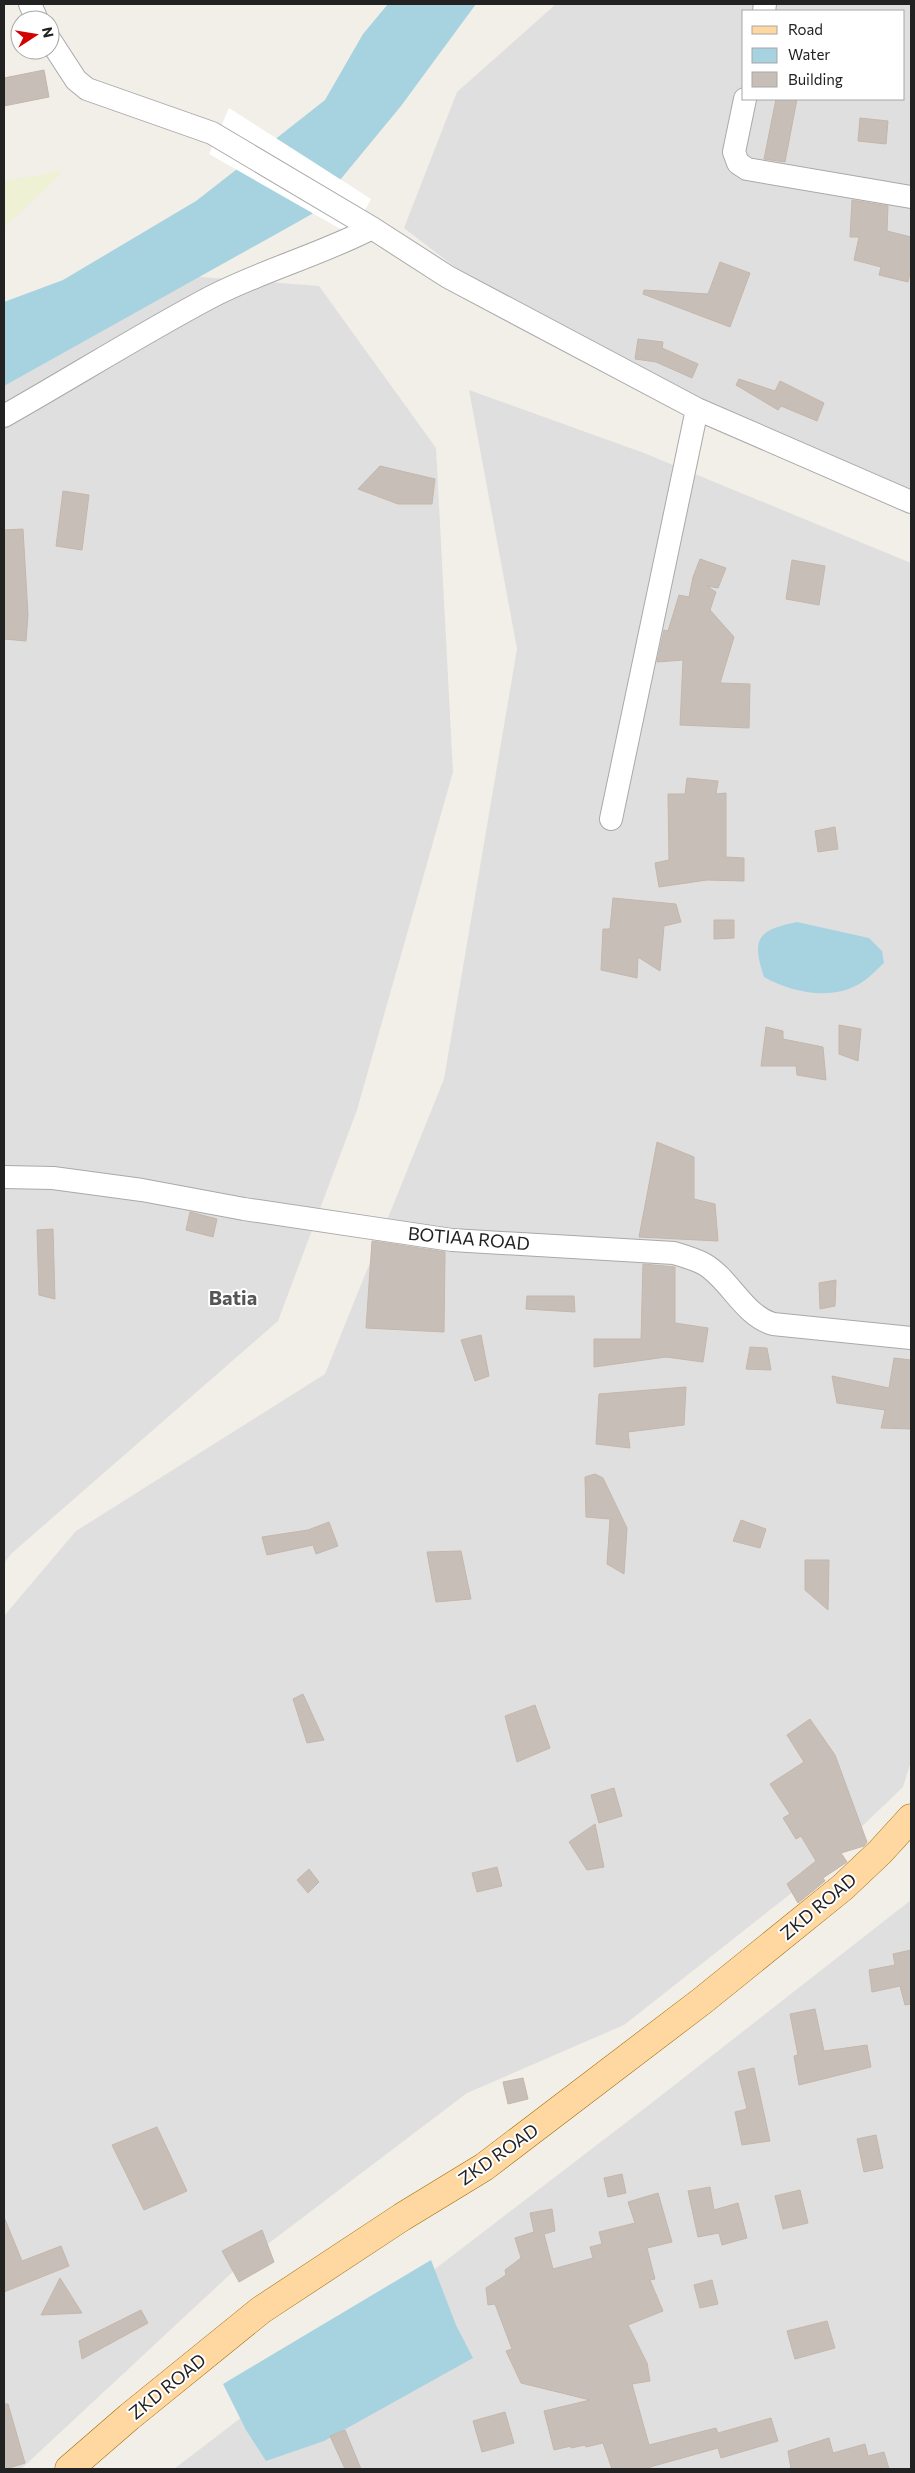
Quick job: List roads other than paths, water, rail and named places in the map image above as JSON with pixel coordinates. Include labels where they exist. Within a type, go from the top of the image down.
[{"type":"main road","name":"ZKD ROAD","points":[[69,2469],[135,2412],[261,2310],[402,2217],[484,2167],[702,2001],[843,1887],[880,1852],[911,1818]]},
{"type":"street","points":[[60,55],[76,80],[86,90],[212,133],[372,228],[448,277],[697,409],[911,502]]},
{"type":"street","points":[[746,100],[734,152],[738,163],[747,169],[911,196]]},
{"type":"street","points":[[4,416],[213,296],[286,264],[337,246],[372,228]]},
{"type":"street","points":[[611,819],[697,409]]},
{"type":"street","name":"BOTIAA ROAD","points":[[4,1177],[53,1178],[142,1190],[244,1209],[452,1240],[674,1253],[703,1263],[718,1275],[761,1320],[773,1324],[911,1338]]},
{"type":"water","points":[[388,4],[476,4],[401,106],[312,214],[4,386],[4,302],[63,280],[196,201],[325,100],[363,34]]},
{"type":"water","points":[[797,922],[869,938],[882,951],[884,963],[867,979],[852,988],[840,991],[814,993],[800,991],[775,983],[764,977],[760,964],[758,945],[761,938],[774,928]]},
{"type":"water","points":[[431,2260],[456,2325],[473,2358],[324,2441],[266,2461],[246,2430],[223,2384]]},
{"type":"district","name":"Batia","points":[[233,1297]]}]
